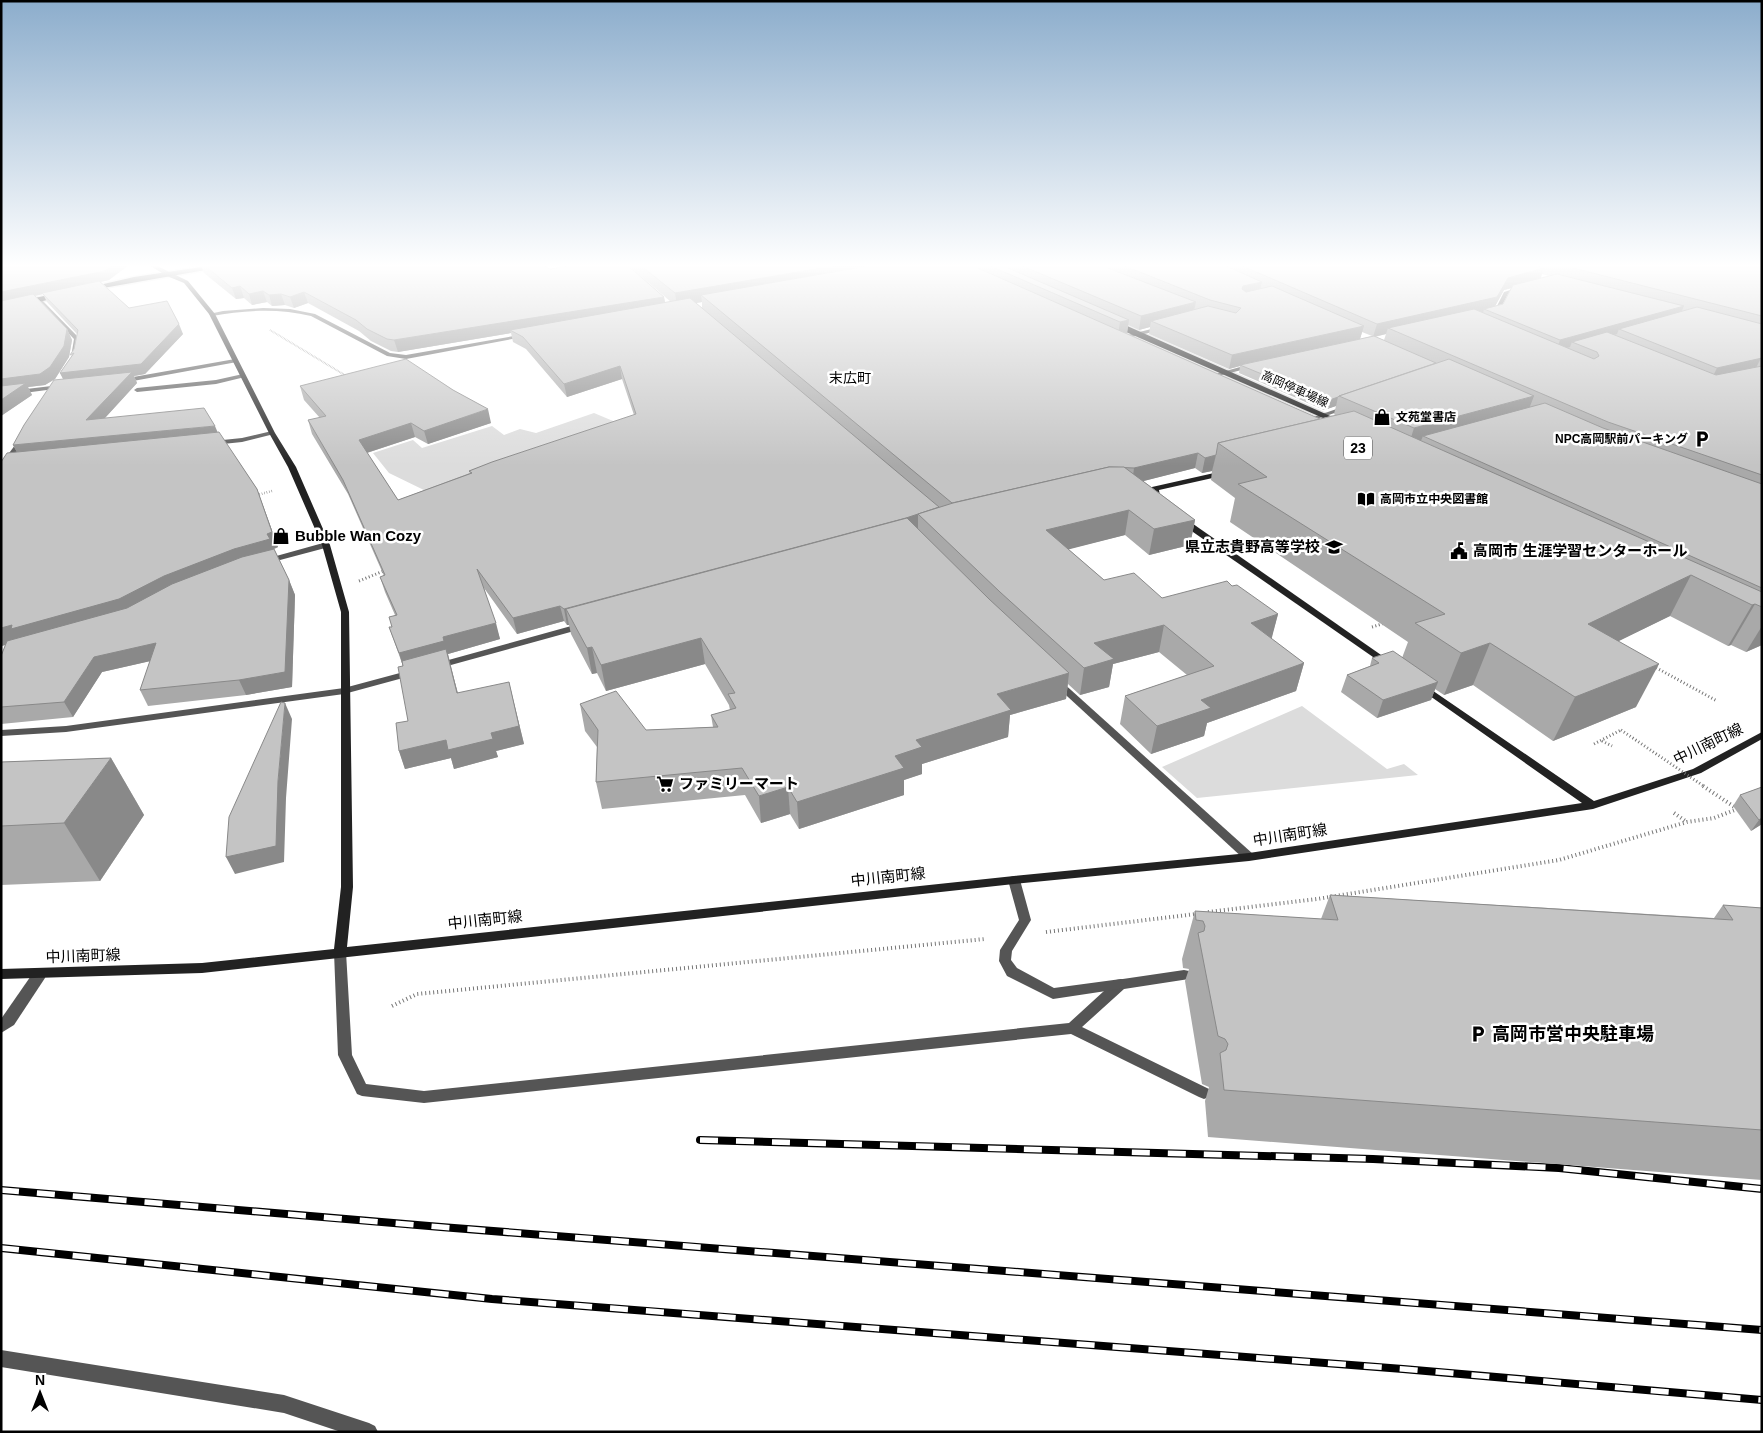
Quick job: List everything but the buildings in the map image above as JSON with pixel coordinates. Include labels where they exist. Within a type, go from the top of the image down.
[{"type":"main road","name":"高岡停車場線","points":[[1133,332],[1348,426]]},
{"type":"main road","points":[[1110,337],[1130,346]]},
{"type":"main road","points":[[1200,377],[1221,386]]},
{"type":"main road","name":"高岡停車場線","points":[[1297,420],[1318,430]]},
{"type":"street","points":[[70,332],[77,339],[74,358]]},
{"type":"street","points":[[221,332],[272,433],[292,467],[326,545],[345,612],[344,691],[347,887],[340,952],[345,1055],[362,1090],[415,1096],[434,1096],[1072,1028],[1204,1093]]},
{"type":"street","points":[[345,332],[397,357],[531,335]]},
{"type":"street","points":[[1110,337],[1146,332]]},
{"type":"street","points":[[113,382],[141,379],[235,361]]},
{"type":"street","points":[[1200,377],[1258,365]]},
{"type":"street","points":[[137,390],[216,382],[243,376]]},
{"type":"street","points":[[51,395],[61,380]]},
{"type":"street","points":[[1,394],[66,387]]},
{"type":"street","points":[[1297,420],[1324,415],[1356,404]]},
{"type":"street","points":[[203,444],[242,440],[272,433]]},
{"type":"street","points":[[3,467],[26,434]]},
{"type":"street","points":[[3,467],[15,463]]},
{"type":"street","points":[[1145,488],[1155,489],[1232,471]]},
{"type":"street","points":[[1155,489],[1155,502],[1395,668]]},
{"type":"street","points":[[252,566],[326,545]]},
{"type":"street","points":[[430,667],[593,623]]},
{"type":"street","points":[[1,733],[66,729],[344,691],[421,670]]},
{"type":"street","points":[[1051,677],[1249,857]]},
{"type":"street","points":[[1411,679],[1593,805]]},
{"type":"street","name":"中川南町線","points":[[1,974],[202,968],[1014,880],[1249,857],[1593,805],[1697,771],[1762,735]]},
{"type":"street","points":[[1014,880],[1025,920],[1006,950],[1004,961],[1012,972],[1053,994],[1184,975]]},
{"type":"street","points":[[1,1027],[9,1021],[40,974]]},
{"type":"street","points":[[1072,1028],[1121,984]]},
{"type":"street","points":[[1,1358],[284,1404],[369,1432]]},
{"type":"path","points":[[272,332],[355,381]]},
{"type":"path","points":[[253,495],[272,491]]},
{"type":"path","points":[[338,590],[393,566]]},
{"type":"path","points":[[1348,636],[1394,620]]},
{"type":"path","points":[[1649,664],[1717,702]]},
{"type":"path","points":[[1612,746],[1604,740],[1594,744],[1621,730],[1744,814]]},
{"type":"path","points":[[392,1006],[418,994],[1015,936],[1317,899],[1559,860],[1688,822],[1714,818],[1745,806]]},
{"type":"path","points":[[1674,813],[1688,822]]},
{"type":"shaded area","points":[[594,413],[637,431],[399,519],[397,506],[428,492],[389,473],[373,453],[413,440],[422,448],[492,426],[504,435],[520,429],[536,433]]},
{"type":"shaded area","points":[[1302,706],[1387,769],[1404,764],[1418,775],[1197,798],[1162,767]]},
{"type":"railway","points":[[700,1140],[1373,1159],[1559,1168],[1762,1189]]},
{"type":"railway","points":[[1,1190],[441,1227],[1762,1330]]},
{"type":"railway","points":[[1,1248],[492,1299],[1403,1369],[1762,1400]]},
{"type":"place","name":"文苑堂書店","points":[[1382,417]]},
{"type":"place","name":"NPC高岡駅前パーキング","points":[[1702,439]]},
{"type":"place","name":"高岡市立中央図書館","points":[[1366,499]]},
{"type":"place","name":"Bubble Wan Cozy","points":[[281,536]]},
{"type":"place","name":"県立志貴野高等学校","points":[[1334,547]]},
{"type":"place","name":"高岡市 生涯学習センターホール","points":[[1459,551]]},
{"type":"place","name":"ファミリーマート","points":[[665,784]]},
{"type":"place","name":"高岡市営中央駐車場","points":[[1478,1034]]},
{"type":"district","name":"末広町","points":[[850,378]]}]
